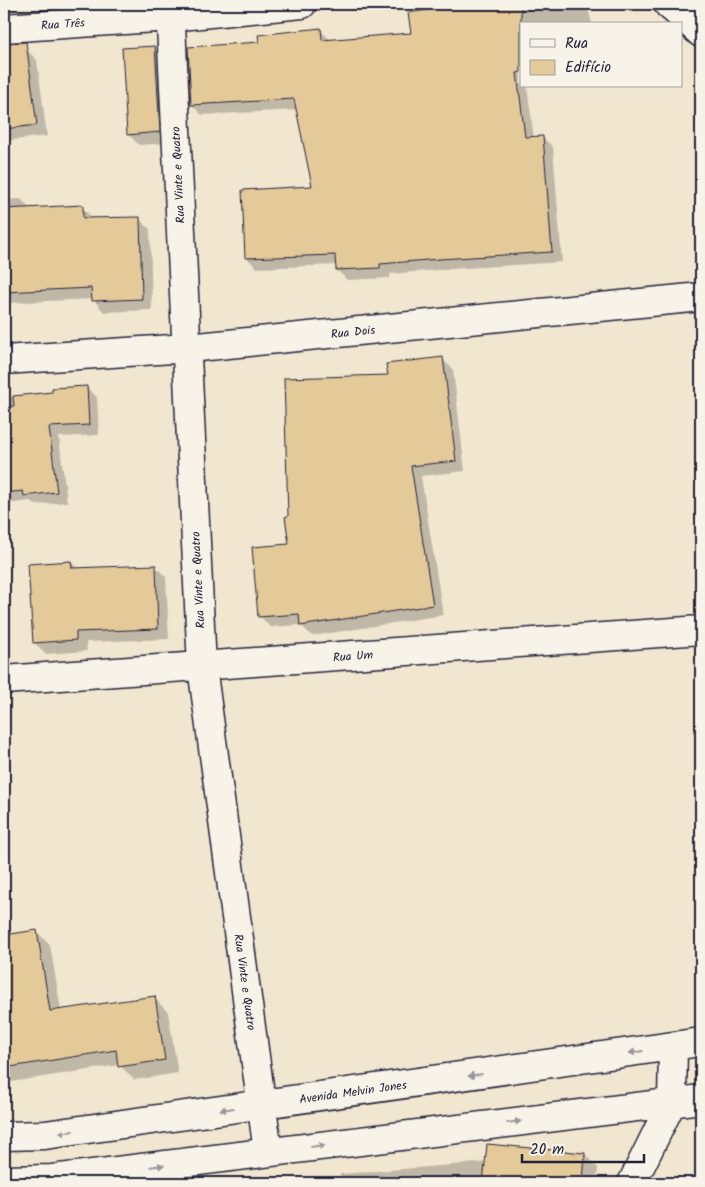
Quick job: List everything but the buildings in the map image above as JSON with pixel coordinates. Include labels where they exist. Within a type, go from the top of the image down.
[{"type":"street","name":"Rua Três","points":[[4,28],[170,10],[302,4]]},
{"type":"street","points":[[668,4],[701,33]]},
{"type":"street","name":"Rua Vinte e Quatro","points":[[170,10],[188,348],[202,667],[268,1152]]},
{"type":"street","name":"Rua Dois","points":[[4,360],[188,348],[701,297]]},
{"type":"street","name":"Rua Um","points":[[4,680],[701,630]]},
{"type":"street","name":"Avenida Melvin Jones","points":[[4,1136],[45,1135],[701,1042]]},
{"type":"street","points":[[632,1183],[672,1102],[673,1047]]},
{"type":"street","points":[[4,1180],[52,1179],[701,1099]]}]
